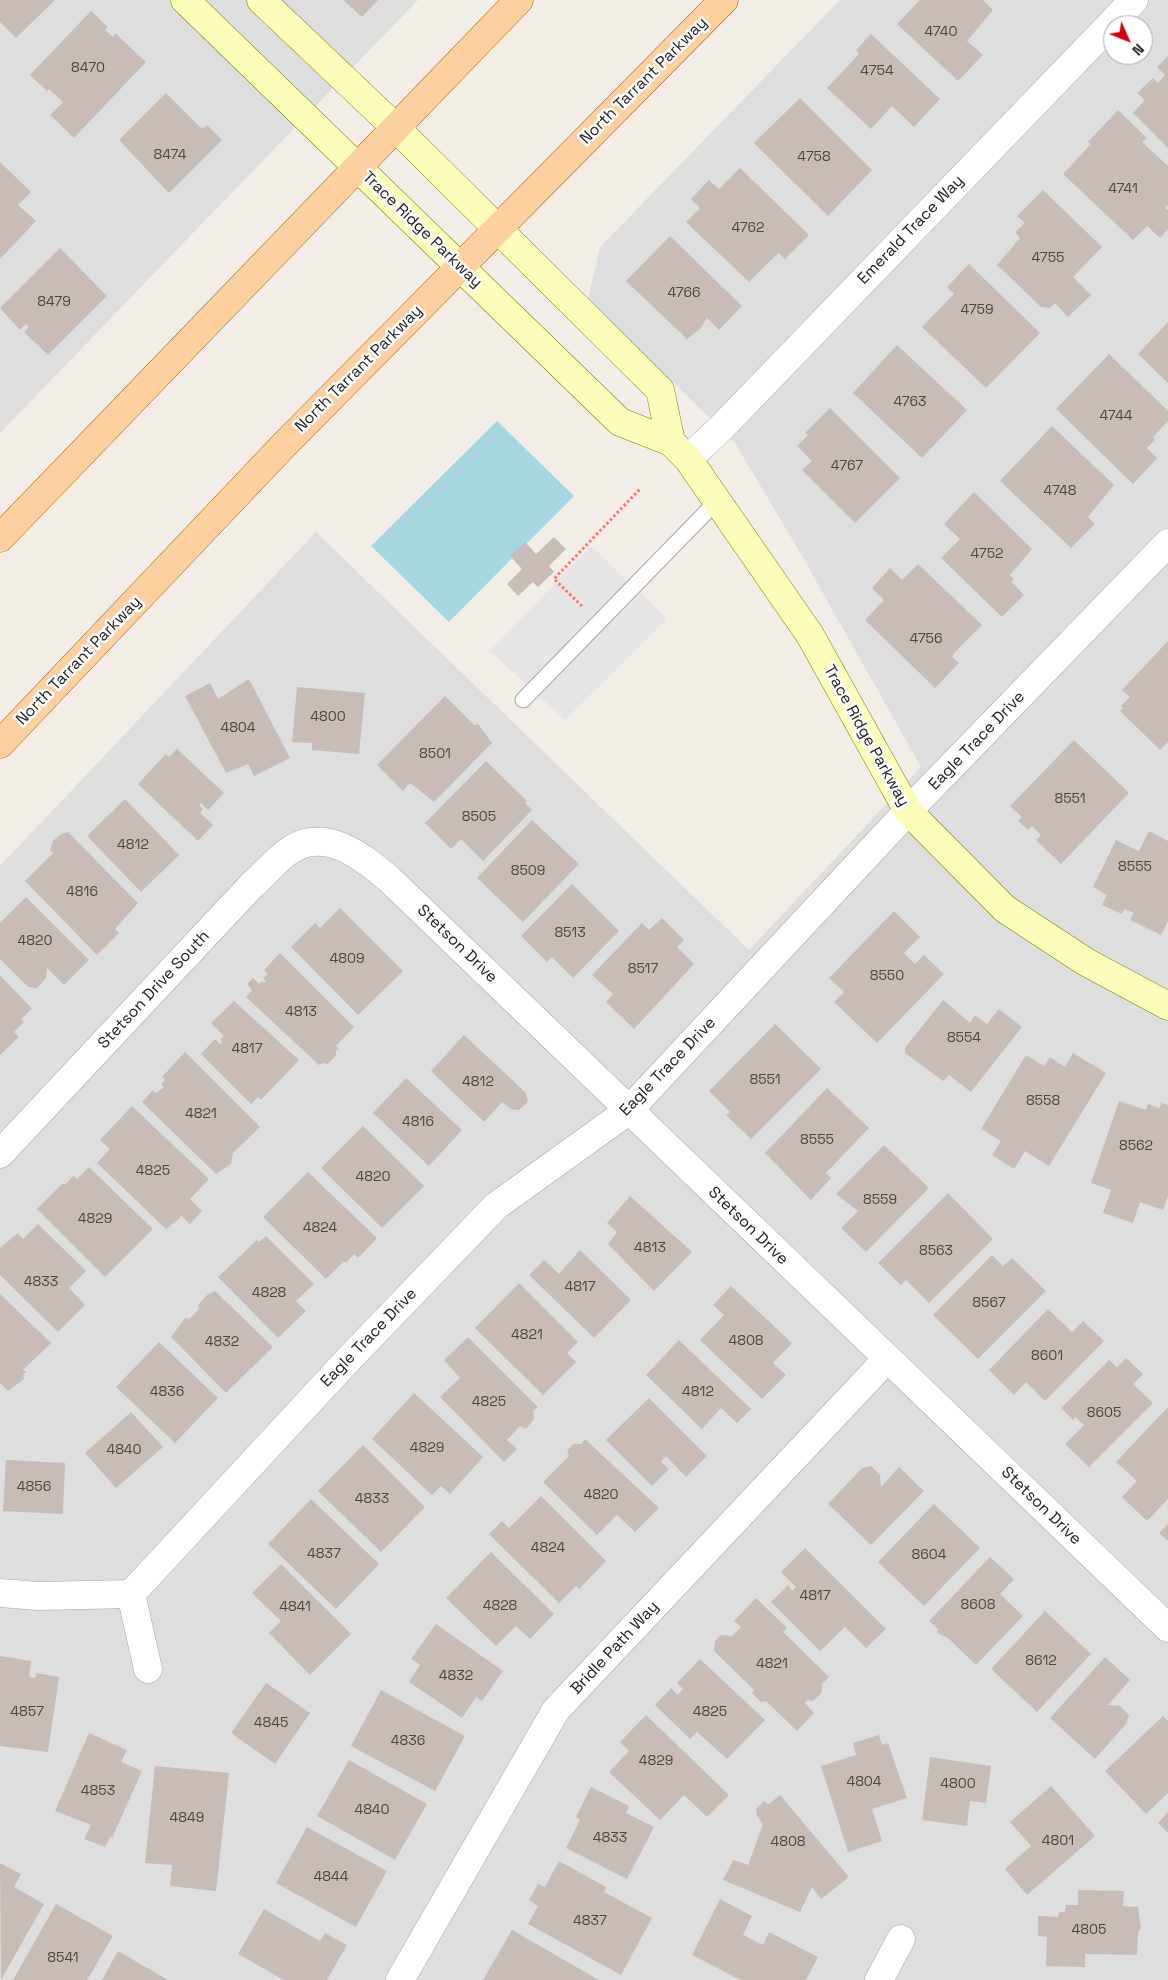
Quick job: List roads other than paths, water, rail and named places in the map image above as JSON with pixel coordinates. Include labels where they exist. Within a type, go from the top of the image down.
[{"type":"main road","points":[[0,538],[358,170],[519,0]]},
{"type":"main road","name":"North Tarrant Parkway","points":[[0,744],[284,445],[724,0]]},
{"type":"street","name":"Trace Ridge Parkway","points":[[185,0],[358,170],[620,422],[679,450]]},
{"type":"street","name":"Trace Ridge Parkway","points":[[261,0],[397,129],[660,390],[679,450],[717,501],[810,635],[908,811],[1005,909],[1086,962],[1168,1006]]},
{"type":"street","name":"Emerald Trace Way","points":[[679,450],[722,426],[1134,0]]},
{"type":"street","name":"Eagle Trace Drive","points":[[131,1594],[346,1362],[496,1206],[628,1111],[908,811],[1168,544]]},
{"type":"street","name":"Stetson Drive","points":[[318,840],[357,853],[388,878],[628,1111],[1168,1628]]},
{"type":"street","name":"Stetson Drive South","points":[[0,1154],[251,886],[292,849],[318,840]]},
{"type":"street","name":"Bridle Path Way","points":[[400,1980],[556,1710],[887,1359]]},
{"type":"street","points":[[0,1593],[38,1596],[131,1594],[148,1669]]},
{"type":"street","points":[[879,1980],[901,1939]]},
{"type":"lane","points":[[523,700],[717,501]]},
{"type":"water","points":[[497,421],[574,496],[449,622],[371,546]]}]
